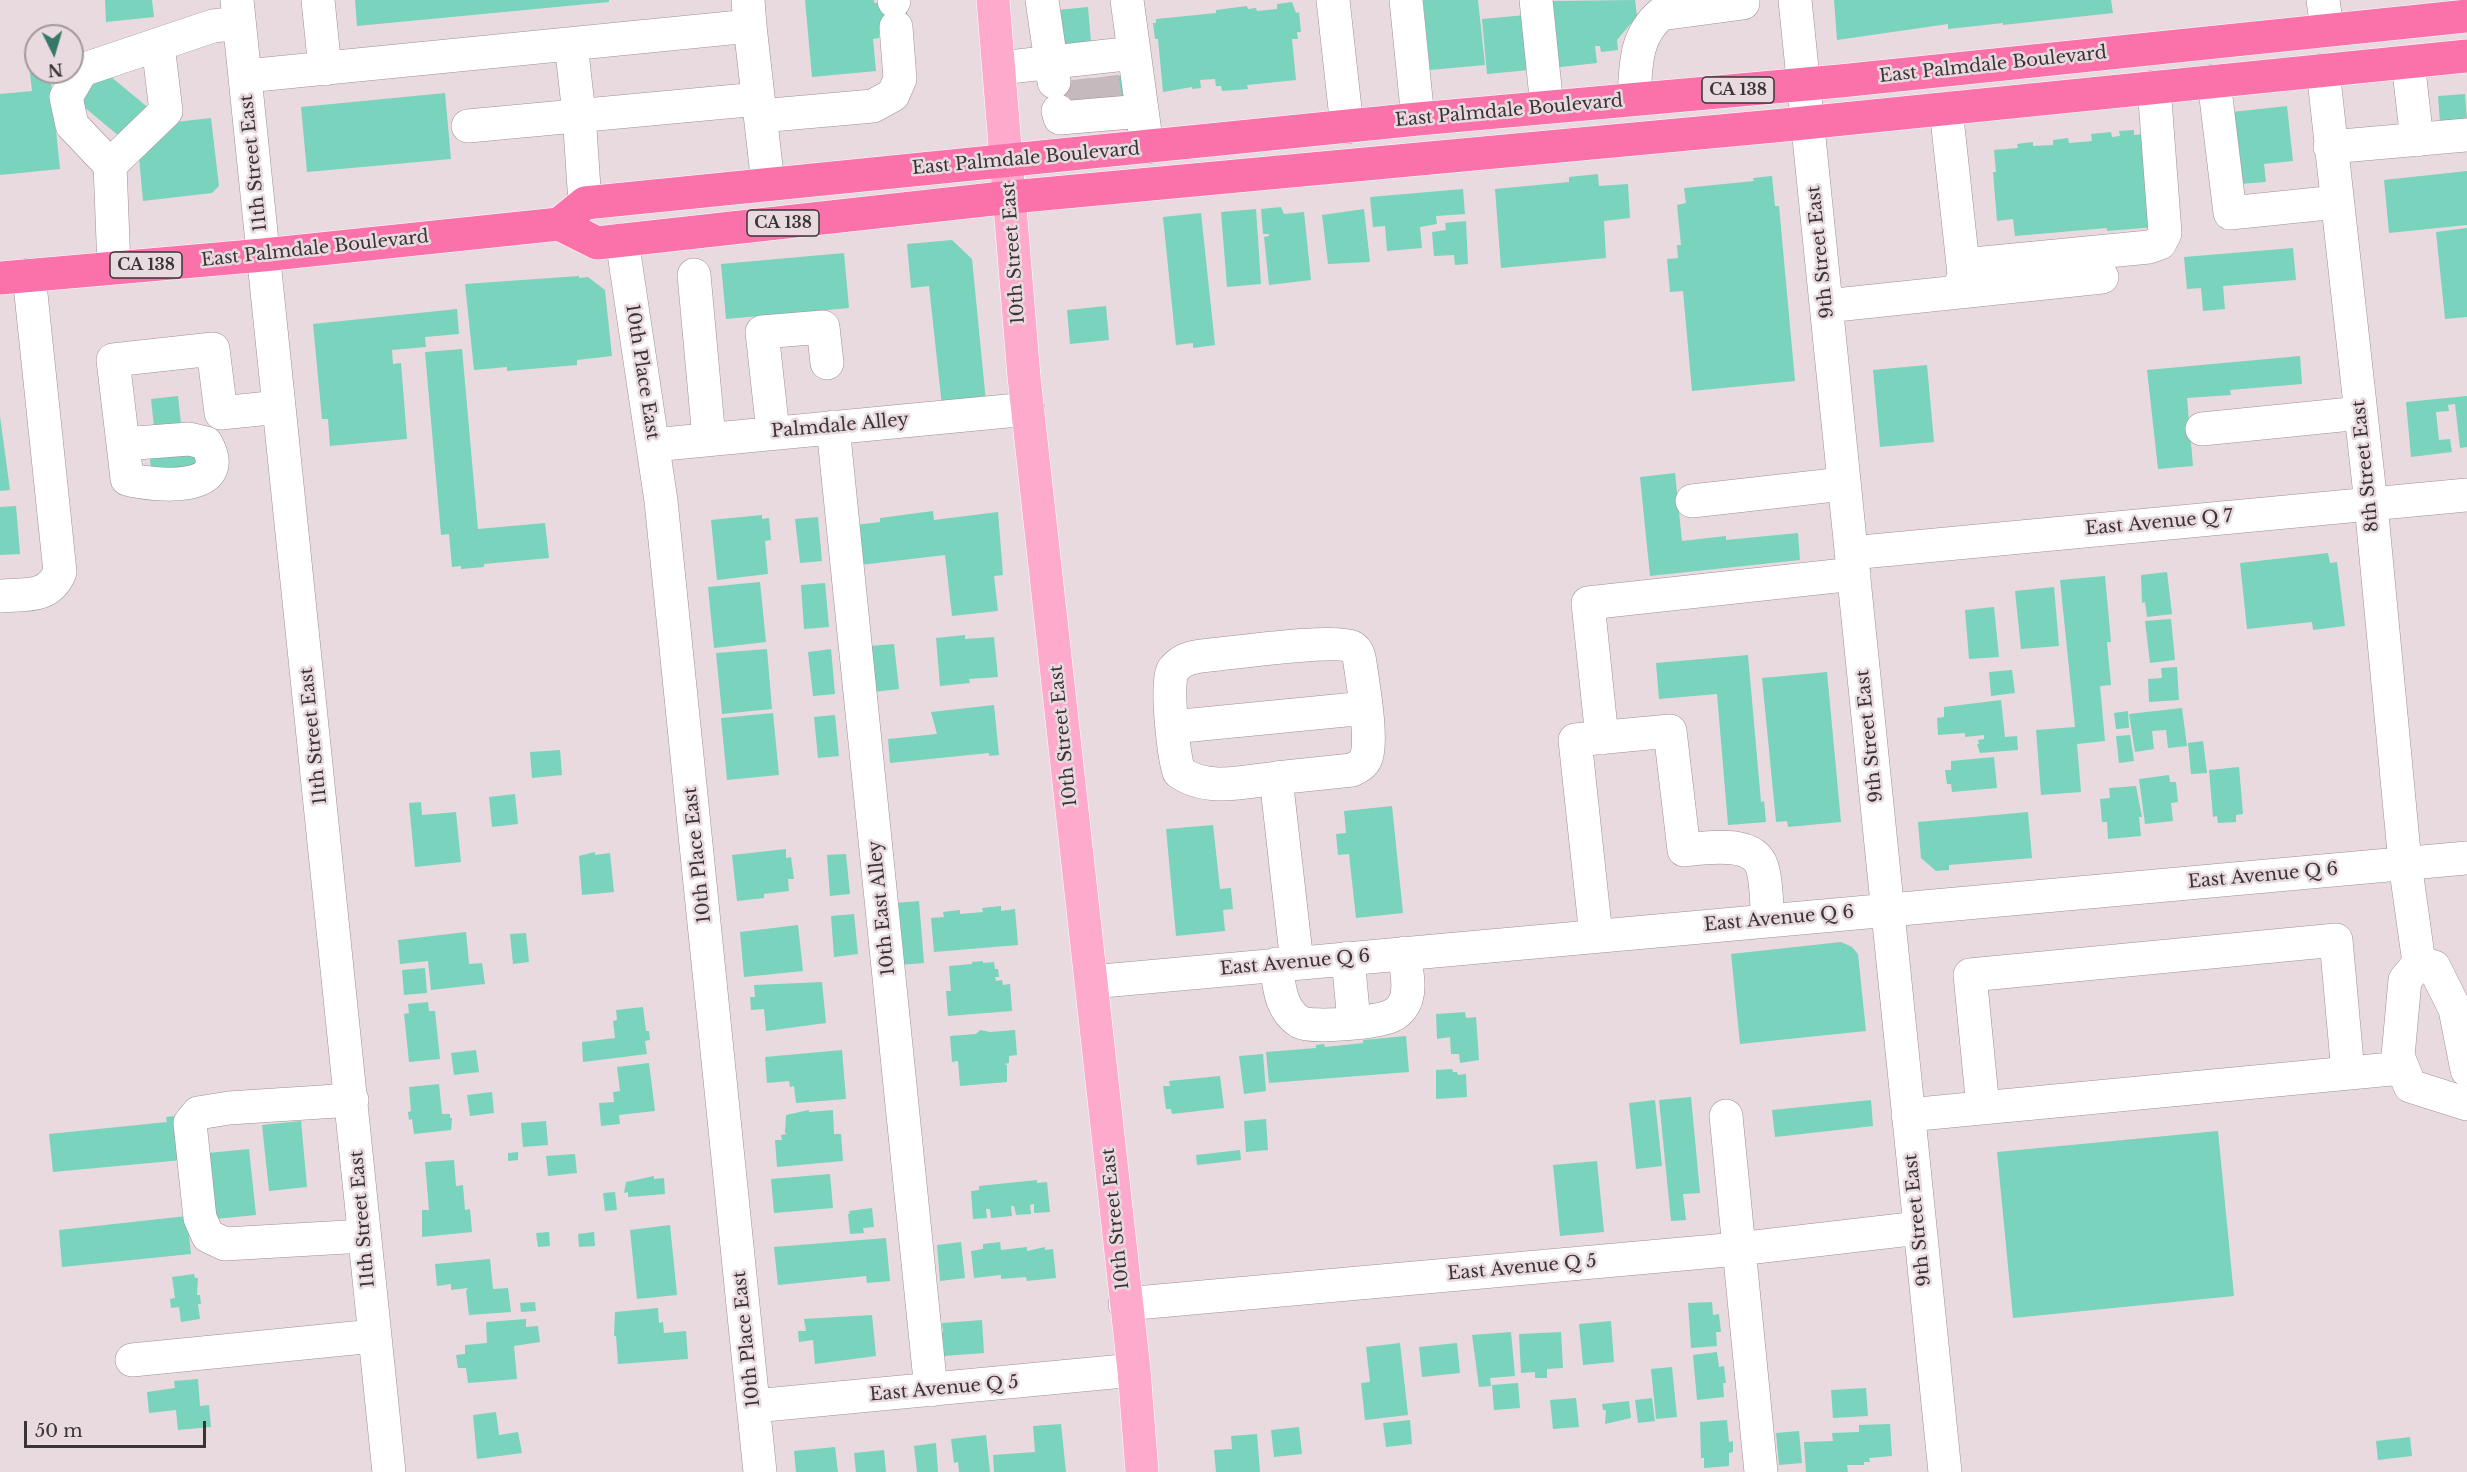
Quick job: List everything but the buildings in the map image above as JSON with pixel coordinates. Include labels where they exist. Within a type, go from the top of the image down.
[{"type":"highway","name":"East Palmdale Boulevard","points":[[585,203],[1008,159],[1085,154],[1418,119],[1804,84],[2325,15],[2467,16]]},
{"type":"highway","name":"East Palmdale Boulevard","points":[[15,277],[263,255],[559,224],[597,243],[1011,198],[1808,123],[2467,56]]},
{"type":"highway","points":[[559,224],[585,203]]},
{"type":"main road","name":"10th Street East","points":[[997,0],[1016,293],[1134,1371],[1142,1472]]},
{"type":"street","points":[[318,0],[325,69]]},
{"type":"street","points":[[1041,0],[1080,88],[1085,154]]},
{"type":"street","points":[[1127,0],[1147,147]]},
{"type":"street","points":[[1333,0],[1347,127]]},
{"type":"street","points":[[1406,0],[1418,119]]},
{"type":"street","points":[[1536,0],[1547,107]]},
{"type":"street","points":[[1634,99],[1637,51],[1644,33],[1653,20],[1661,14],[1743,3],[1743,0]]},
{"type":"street","name":"9th Street East","points":[[1795,0],[1944,1472]]},
{"type":"street","points":[[468,126],[579,114],[759,107],[873,106],[893,94],[900,79],[895,10]]},
{"type":"street","points":[[114,267],[110,165],[72,125],[66,97],[82,70],[213,26],[238,11]]},
{"type":"street","name":"11th Street East","points":[[238,11],[389,1472]]},
{"type":"street","points":[[246,76],[571,44],[749,13],[768,184]]},
{"type":"street","points":[[571,44],[579,114],[585,203]]},
{"type":"street","points":[[110,165],[166,111],[158,45]]},
{"type":"street","points":[[1080,88],[1134,52]]},
{"type":"street","points":[[2408,62],[2417,140]]},
{"type":"street","points":[[1000,68],[1080,88],[1142,111]]},
{"type":"street","name":"8th Street East","points":[[2323,70],[2371,504],[2405,863],[2419,963]]},
{"type":"street","points":[[2214,81],[2230,213],[2337,202]]},
{"type":"street","points":[[1826,306],[1961,279],[2149,247],[2160,243],[2165,233],[2165,212],[2154,87]]},
{"type":"street","points":[[1946,109],[1961,279]]},
{"type":"street","points":[[2330,147],[2467,135]]},
{"type":"street","name":"10th Place East","points":[[622,240],[663,525],[760,1472]]},
{"type":"street","points":[[694,275],[709,439]]},
{"type":"street","points":[[0,596],[43,592],[55,584],[60,572],[15,277]]},
{"type":"street","points":[[1961,279],[2102,277]]},
{"type":"street","points":[[772,432],[762,332],[823,327],[827,363]]},
{"type":"street","points":[[123,444],[113,360],[213,349],[221,413],[279,407]]},
{"type":"street","name":"Palmdale Alley","points":[[653,445],[1028,409]]},
{"type":"street","points":[[2202,429],[2361,413]]},
{"type":"street","name":"10th East Alley","points":[[833,427],[931,1390]]},
{"type":"street","points":[[1692,501],[1844,484]]},
{"type":"street","name":"East Avenue Q 7","points":[[1602,738],[1588,603],[1853,564],[2467,495]]},
{"type":"street","points":[[1326,643],[1342,644],[1352,647],[1358,653],[1365,708],[1368,742],[1366,758],[1360,766],[1352,770],[1218,784],[1187,778],[1179,772],[1172,727],[1170,685],[1172,672],[1186,658],[1326,643]]},
{"type":"street","points":[[1172,727],[1365,708]]},
{"type":"street","points":[[1596,936],[1575,740],[1670,731],[1684,850],[1719,846],[1739,849],[1753,856],[1762,866],[1768,919]]},
{"type":"street","points":[[1276,778],[1287,963],[1284,1004],[1300,1022],[1308,1024],[1354,1022],[1392,1016],[1402,1008],[1406,999],[1404,953]]},
{"type":"street","name":"East Avenue Q 6","points":[[1091,982],[1768,919],[2467,858]]},
{"type":"street","points":[[1983,1108],[1970,975],[2336,940],[2348,1073]]},
{"type":"street","points":[[1348,958],[1354,1022]]},
{"type":"street","points":[[2419,963],[2434,968],[2454,1009],[2466,1088],[2410,1086],[2402,1068],[2398,1056],[2405,980],[2419,963]]},
{"type":"street","points":[[1908,1115],[2402,1068]]},
{"type":"street","points":[[352,1100],[229,1108],[198,1113],[190,1123],[201,1218],[208,1236],[225,1244],[364,1236]]},
{"type":"street","points":[[1726,1116],[1761,1472]]},
{"type":"street","name":"East Avenue Q 5","points":[[1125,1304],[1738,1249],[1919,1228]]},
{"type":"street","points":[[132,1360],[374,1336]]},
{"type":"street","name":"East Avenue Q 5","points":[[754,1406],[1134,1371]]},
{"type":"tunnel","points":[[1102,77],[1106,106]]},
{"type":"tunnel","points":[[1074,80],[1078,109]]}]
